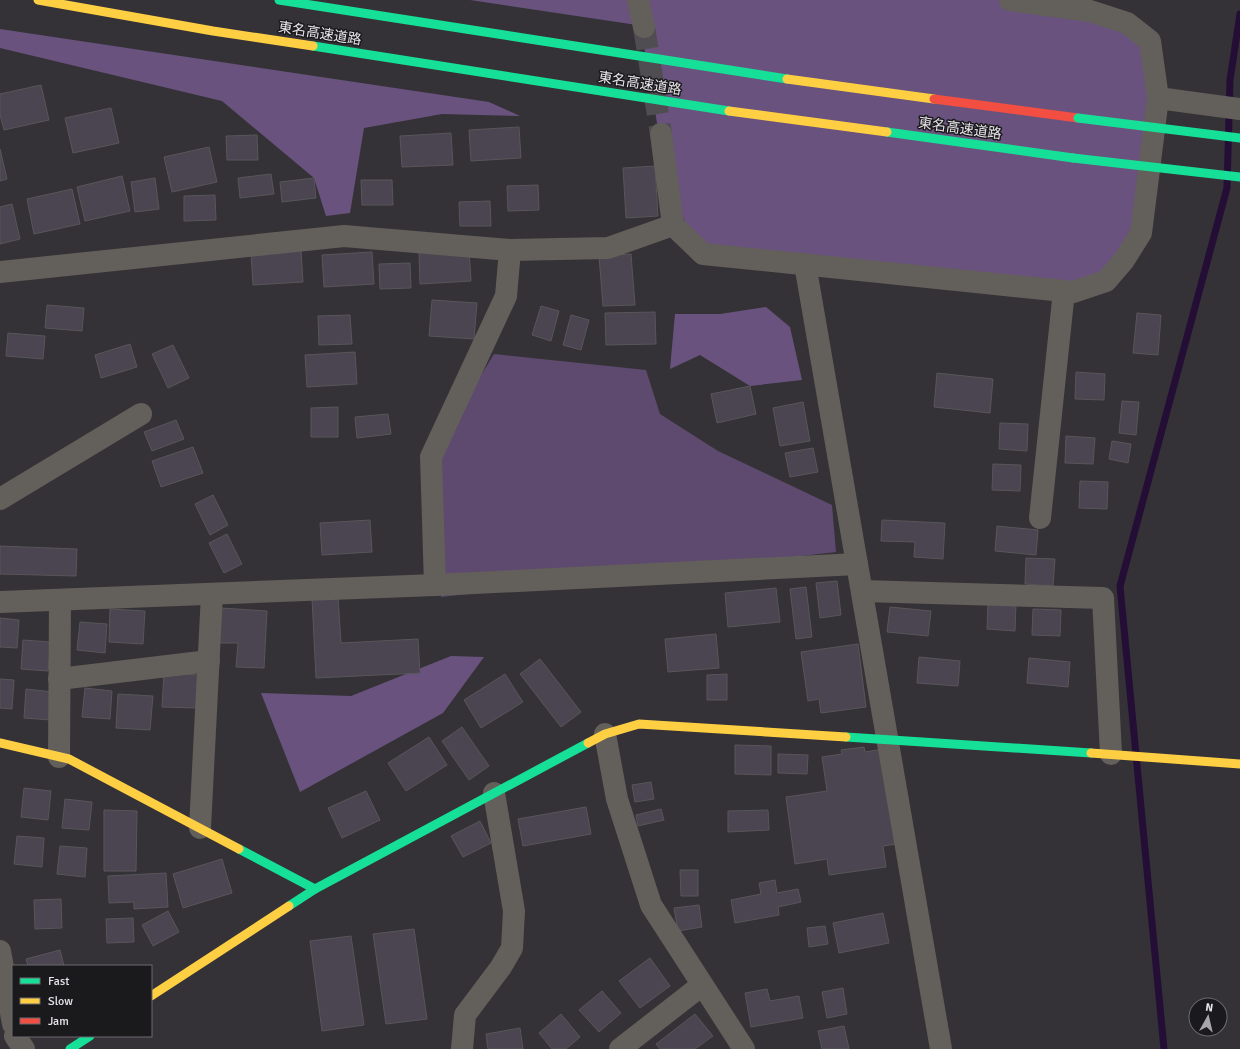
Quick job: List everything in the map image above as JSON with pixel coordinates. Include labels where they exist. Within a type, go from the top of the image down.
[{"type":"main road","name":"東名高速道路","points":[[38,0],[221,32],[731,111],[1073,158],[1240,178]]},
{"type":"main road","name":"東名高速道路","points":[[279,0],[737,72],[1078,118],[1240,138]]},
{"type":"main road","points":[[152,995],[315,889],[605,734],[639,724],[1115,754],[1240,764]]},
{"type":"main road","points":[[0,743],[69,759],[315,889]]},
{"type":"main road","points":[[70,1049],[88,1037]]},
{"type":"street","points":[[638,0],[644,26]]},
{"type":"street","points":[[661,134],[673,224],[703,254],[1073,292],[1106,281],[1124,260],[1141,233],[1158,98],[1150,41],[1127,23],[1090,11],[1010,0]]},
{"type":"street","points":[[1158,98],[1240,109]]},
{"type":"street","points":[[0,272],[344,236],[510,250],[608,248],[673,224]]},
{"type":"street","points":[[435,585],[431,457],[506,296],[510,250]]},
{"type":"street","points":[[805,264],[862,591],[886,740],[941,1049]]},
{"type":"street","points":[[1040,518],[1064,291]]},
{"type":"street","points":[[0,498],[141,414]]},
{"type":"street","points":[[0,602],[435,585],[857,564]]},
{"type":"street","points":[[862,591],[1103,598],[1115,754]]},
{"type":"street","points":[[200,828],[212,594]]},
{"type":"street","points":[[59,757],[60,600]]},
{"type":"street","points":[[59,678],[209,662]]},
{"type":"street","points":[[605,734],[617,799],[651,905],[744,1049]]},
{"type":"street","points":[[462,1049],[465,1015],[501,968],[512,948],[514,911],[494,792]]},
{"type":"street","points":[[0,951],[12,1018]]},
{"type":"street","points":[[620,1049],[702,985]]},
{"type":"street","points":[[16,1037],[24,1049]]},
{"type":"shaded area","points":[[470,0],[628,0],[637,25]]},
{"type":"shaded area","points":[[636,0],[1009,0],[1127,23],[1152,57],[1141,233],[1106,281],[1073,292],[703,254],[669,193]]},
{"type":"shaded area","points":[[0,29],[489,102],[520,116],[442,114],[364,128],[350,213],[326,216],[314,178],[222,101],[0,48]]},
{"type":"shaded area","points":[[766,307],[790,327],[802,380],[750,386],[700,355],[670,369],[675,314],[720,314]]},
{"type":"shaded area","points":[[494,354],[646,370],[660,414],[718,451],[832,505],[836,552],[441,597],[431,457]]},
{"type":"shaded area","points":[[451,656],[484,657],[443,713],[300,792],[261,693],[351,696]]},
{"type":"building","points":[[41,85],[49,120],[4,130],[0,115],[0,94]]},
{"type":"building","points":[[111,108],[119,143],[73,153],[65,118]]},
{"type":"building","points":[[519,127],[521,158],[471,161],[469,130]]},
{"type":"building","points":[[451,133],[453,165],[402,167],[400,136]]},
{"type":"building","points":[[257,135],[258,160],[227,160],[226,136]]},
{"type":"building","points":[[209,147],[217,182],[172,192],[164,157]]},
{"type":"building","points":[[0,149],[7,179],[0,181]]},
{"type":"building","points":[[655,166],[658,216],[626,218],[623,168]]},
{"type":"building","points":[[271,174],[274,194],[240,198],[238,178]]},
{"type":"building","points":[[122,176],[130,211],[85,221],[77,187]]},
{"type":"building","points":[[155,178],[159,209],[135,212],[131,182]]},
{"type":"building","points":[[314,178],[316,198],[282,202],[280,182]]},
{"type":"building","points":[[361,180],[392,180],[393,205],[362,205]]},
{"type":"building","points":[[538,185],[539,210],[508,211],[507,186]]},
{"type":"building","points":[[72,189],[80,224],[34,234],[27,199]]},
{"type":"building","points":[[215,195],[216,220],[184,221],[184,196]]},
{"type":"building","points":[[490,201],[491,226],[460,226],[459,202]]},
{"type":"building","points":[[12,204],[20,239],[0,244],[0,207]]},
{"type":"building","points":[[469,249],[471,281],[420,284],[419,252]]},
{"type":"building","points":[[301,250],[303,282],[253,285],[251,253]]},
{"type":"building","points":[[372,252],[374,284],[324,287],[322,255]]},
{"type":"building","points":[[631,254],[635,305],[603,306],[599,256]]},
{"type":"building","points":[[410,263],[411,288],[380,289],[379,264]]},
{"type":"building","points":[[432,300],[477,303],[474,339],[429,336]]},
{"type":"building","points":[[47,305],[84,308],[82,331],[45,328]]},
{"type":"building","points":[[541,306],[559,311],[551,341],[532,335]]},
{"type":"building","points":[[655,312],[656,344],[606,345],[605,313]]},
{"type":"building","points":[[1137,313],[1161,315],[1158,355],[1133,353]]},
{"type":"building","points":[[350,315],[352,344],[319,345],[318,316]]},
{"type":"building","points":[[571,315],[589,320],[581,350],[563,345]]},
{"type":"building","points":[[8,333],[45,336],[43,359],[6,356]]},
{"type":"building","points":[[130,344],[137,367],[101,378],[95,355]]},
{"type":"building","points":[[173,345],[189,378],[168,388],[152,354]]},
{"type":"building","points":[[355,352],[357,384],[307,387],[305,355]]},
{"type":"building","points":[[1076,372],[1105,374],[1104,400],[1075,399]]},
{"type":"building","points":[[937,373],[993,379],[990,413],[934,407]]},
{"type":"building","points":[[750,386],[756,414],[717,423],[711,394]]},
{"type":"building","points":[[1122,401],[1139,402],[1136,435],[1119,433]]},
{"type":"building","points":[[803,402],[810,441],[780,446],[773,408]]},
{"type":"building","points":[[338,407],[338,437],[311,437],[311,408]]},
{"type":"building","points":[[388,414],[391,434],[357,438],[355,417]]},
{"type":"building","points":[[176,420],[184,439],[152,451],[144,432]]},
{"type":"building","points":[[1000,423],[1028,424],[1027,451],[999,449]]},
{"type":"building","points":[[1066,436],[1095,438],[1093,464],[1065,463]]},
{"type":"building","points":[[1112,441],[1131,444],[1128,463],[1109,459]]},
{"type":"building","points":[[193,447],[203,473],[161,487],[152,461]]},
{"type":"building","points":[[813,448],[818,472],[790,477],[785,453]]},
{"type":"building","points":[[993,464],[1021,465],[1020,491],[992,490]]},
{"type":"building","points":[[1080,481],[1108,482],[1107,509],[1079,508]]},
{"type":"building","points":[[213,495],[228,525],[210,535],[195,504]]},
{"type":"building","points":[[370,520],[372,552],[322,555],[320,523]]},
{"type":"building","points":[[882,520],[945,523],[943,559],[914,557],[915,542],[881,541]]},
{"type":"building","points":[[997,526],[1038,530],[1036,555],[995,551]]},
{"type":"building","points":[[227,534],[242,564],[224,573],[209,543]]},
{"type":"building","points":[[0,546],[77,549],[76,576],[0,574]]},
{"type":"building","points":[[1026,558],[1055,559],[1053,586],[1025,584]]},
{"type":"building","points":[[837,581],[841,615],[820,618],[816,583]]},
{"type":"building","points":[[806,587],[812,637],[796,639],[790,589]]},
{"type":"building","points":[[776,588],[780,622],[728,627],[725,593]]},
{"type":"building","points":[[338,597],[341,643],[418,639],[420,673],[316,678],[312,598]]},
{"type":"building","points":[[988,603],[1016,604],[1015,631],[987,629]]},
{"type":"building","points":[[890,607],[931,611],[928,636],[887,632]]},
{"type":"building","points":[[221,608],[267,611],[264,668],[236,667],[238,643],[219,643]]},
{"type":"building","points":[[110,609],[145,611],[143,644],[109,642]]},
{"type":"building","points":[[1033,609],[1061,610],[1060,636],[1032,635]]},
{"type":"building","points":[[0,618],[19,620],[17,648],[0,647]]},
{"type":"building","points":[[80,622],[107,624],[105,653],[77,650]]},
{"type":"building","points":[[716,634],[719,668],[668,672],[665,639]]},
{"type":"building","points":[[23,640],[51,642],[48,671],[21,669]]},
{"type":"building","points":[[858,644],[866,707],[821,713],[819,699],[808,701],[801,652]]},
{"type":"building","points":[[919,657],[960,661],[958,686],[917,683]]},
{"type":"building","points":[[1029,658],[1070,662],[1068,687],[1027,683]]},
{"type":"building","points":[[540,659],[581,712],[561,727],[520,674]]},
{"type":"building","points":[[164,673],[199,675],[197,708],[162,707]]},
{"type":"building","points":[[505,674],[523,702],[481,728],[464,700]]},
{"type":"building","points":[[727,674],[727,700],[707,700],[707,675]]},
{"type":"building","points":[[0,679],[14,680],[12,709],[0,708]]},
{"type":"building","points":[[85,688],[112,691],[110,719],[82,717]]},
{"type":"building","points":[[26,689],[53,692],[51,720],[24,718]]},
{"type":"building","points":[[118,694],[153,696],[150,730],[116,728]]},
{"type":"building","points":[[462,727],[489,766],[469,780],[442,741]]},
{"type":"building","points":[[429,737],[447,765],[406,791],[388,763]]},
{"type":"building","points":[[735,745],[771,746],[771,775],[735,774]]},
{"type":"building","points":[[864,747],[865,752],[883,749],[897,844],[883,846],[886,867],[829,875],[827,859],[795,864],[786,797],[827,791],[822,757],[842,754],[841,750]]},
{"type":"building","points":[[778,754],[808,755],[807,774],[778,773]]},
{"type":"building","points":[[651,782],[654,799],[635,802],[632,785]]},
{"type":"building","points":[[24,788],[51,791],[48,820],[21,817]]},
{"type":"building","points":[[366,791],[380,820],[342,838],[328,808]]},
{"type":"building","points":[[65,799],[92,802],[89,830],[62,828]]},
{"type":"building","points":[[586,807],[591,834],[523,846],[518,819]]},
{"type":"building","points":[[661,809],[664,820],[638,826],[636,815]]},
{"type":"building","points":[[104,810],[137,811],[136,871],[104,871]]},
{"type":"building","points":[[768,810],[769,830],[728,832],[728,811]]},
{"type":"building","points":[[480,821],[491,843],[463,857],[451,836]]},
{"type":"building","points":[[17,836],[44,838],[42,867],[14,864]]},
{"type":"building","points":[[60,846],[87,848],[85,877],[57,874]]},
{"type":"building","points":[[222,859],[232,893],[183,908],[173,874]]},
{"type":"building","points":[[680,870],[698,870],[698,896],[681,896]]},
{"type":"building","points":[[166,873],[168,907],[134,909],[134,902],[109,903],[108,876]]},
{"type":"building","points":[[775,880],[777,893],[798,889],[801,902],[778,907],[779,915],[735,923],[731,900],[761,894],[759,883]]},
{"type":"building","points":[[61,899],[62,928],[35,929],[34,900]]},
{"type":"building","points":[[699,905],[702,927],[678,931],[674,908]]},
{"type":"building","points":[[168,911],[179,932],[153,946],[142,925]]},
{"type":"building","points":[[883,913],[889,943],[839,953],[833,923]]},
{"type":"building","points":[[133,918],[134,942],[107,943],[106,919]]},
{"type":"building","points":[[825,926],[828,944],[809,947],[807,928]]},
{"type":"building","points":[[414,929],[427,1019],[386,1024],[373,934]]},
{"type":"building","points":[[351,936],[364,1025],[322,1031],[310,941]]},
{"type":"building","points":[[60,950],[64,965],[28,965],[26,959]]},
{"type":"building","points":[[650,958],[670,986],[640,1008],[619,981]]},
{"type":"building","points":[[843,988],[847,1014],[827,1018],[822,992]]},
{"type":"building","points":[[767,989],[770,1001],[799,996],[803,1018],[751,1027],[745,993]]},
{"type":"building","points":[[602,991],[621,1013],[599,1032],[579,1010]]},
{"type":"building","points":[[561,1014],[580,1037],[566,1049],[552,1049],[539,1033]]},
{"type":"building","points":[[695,1014],[713,1036],[695,1049],[660,1049],[656,1044]]},
{"type":"building","points":[[844,1026],[849,1049],[822,1049],[818,1031]]},
{"type":"building","points":[[520,1028],[523,1049],[488,1049],[486,1034]]},
{"type":"waterway","points":[[1164,1049],[1120,586],[1227,188],[1230,80],[1240,14]]},
{"type":"tunnel","points":[[644,27],[661,134]]},
{"type":"traffic: fast","points":[[279,0],[787,79]]},
{"type":"traffic: fast","points":[[313,46],[729,111]]},
{"type":"traffic: fast","points":[[1078,118],[1240,138]]},
{"type":"traffic: fast","points":[[887,132],[1073,158]]},
{"type":"traffic: fast","points":[[1073,158],[1240,177]]},
{"type":"traffic: fast","points":[[846,737],[1091,753]]},
{"type":"traffic: fast","points":[[289,906],[315,889],[588,743]]},
{"type":"traffic: fast","points":[[239,849],[315,889]]},
{"type":"traffic: fast","points":[[70,1049],[88,1037]]},
{"type":"traffic: slow","points":[[38,0],[213,31],[313,46]]},
{"type":"traffic: slow","points":[[787,79],[934,99]]},
{"type":"traffic: slow","points":[[729,111],[887,132]]},
{"type":"traffic: slow","points":[[588,743],[605,734],[639,724],[846,737]]},
{"type":"traffic: slow","points":[[0,743],[69,759],[239,849]]},
{"type":"traffic: slow","points":[[1091,753],[1240,764]]},
{"type":"traffic: slow","points":[[152,995],[289,906]]},
{"type":"traffic: jam","points":[[934,99],[1078,118]]}]
